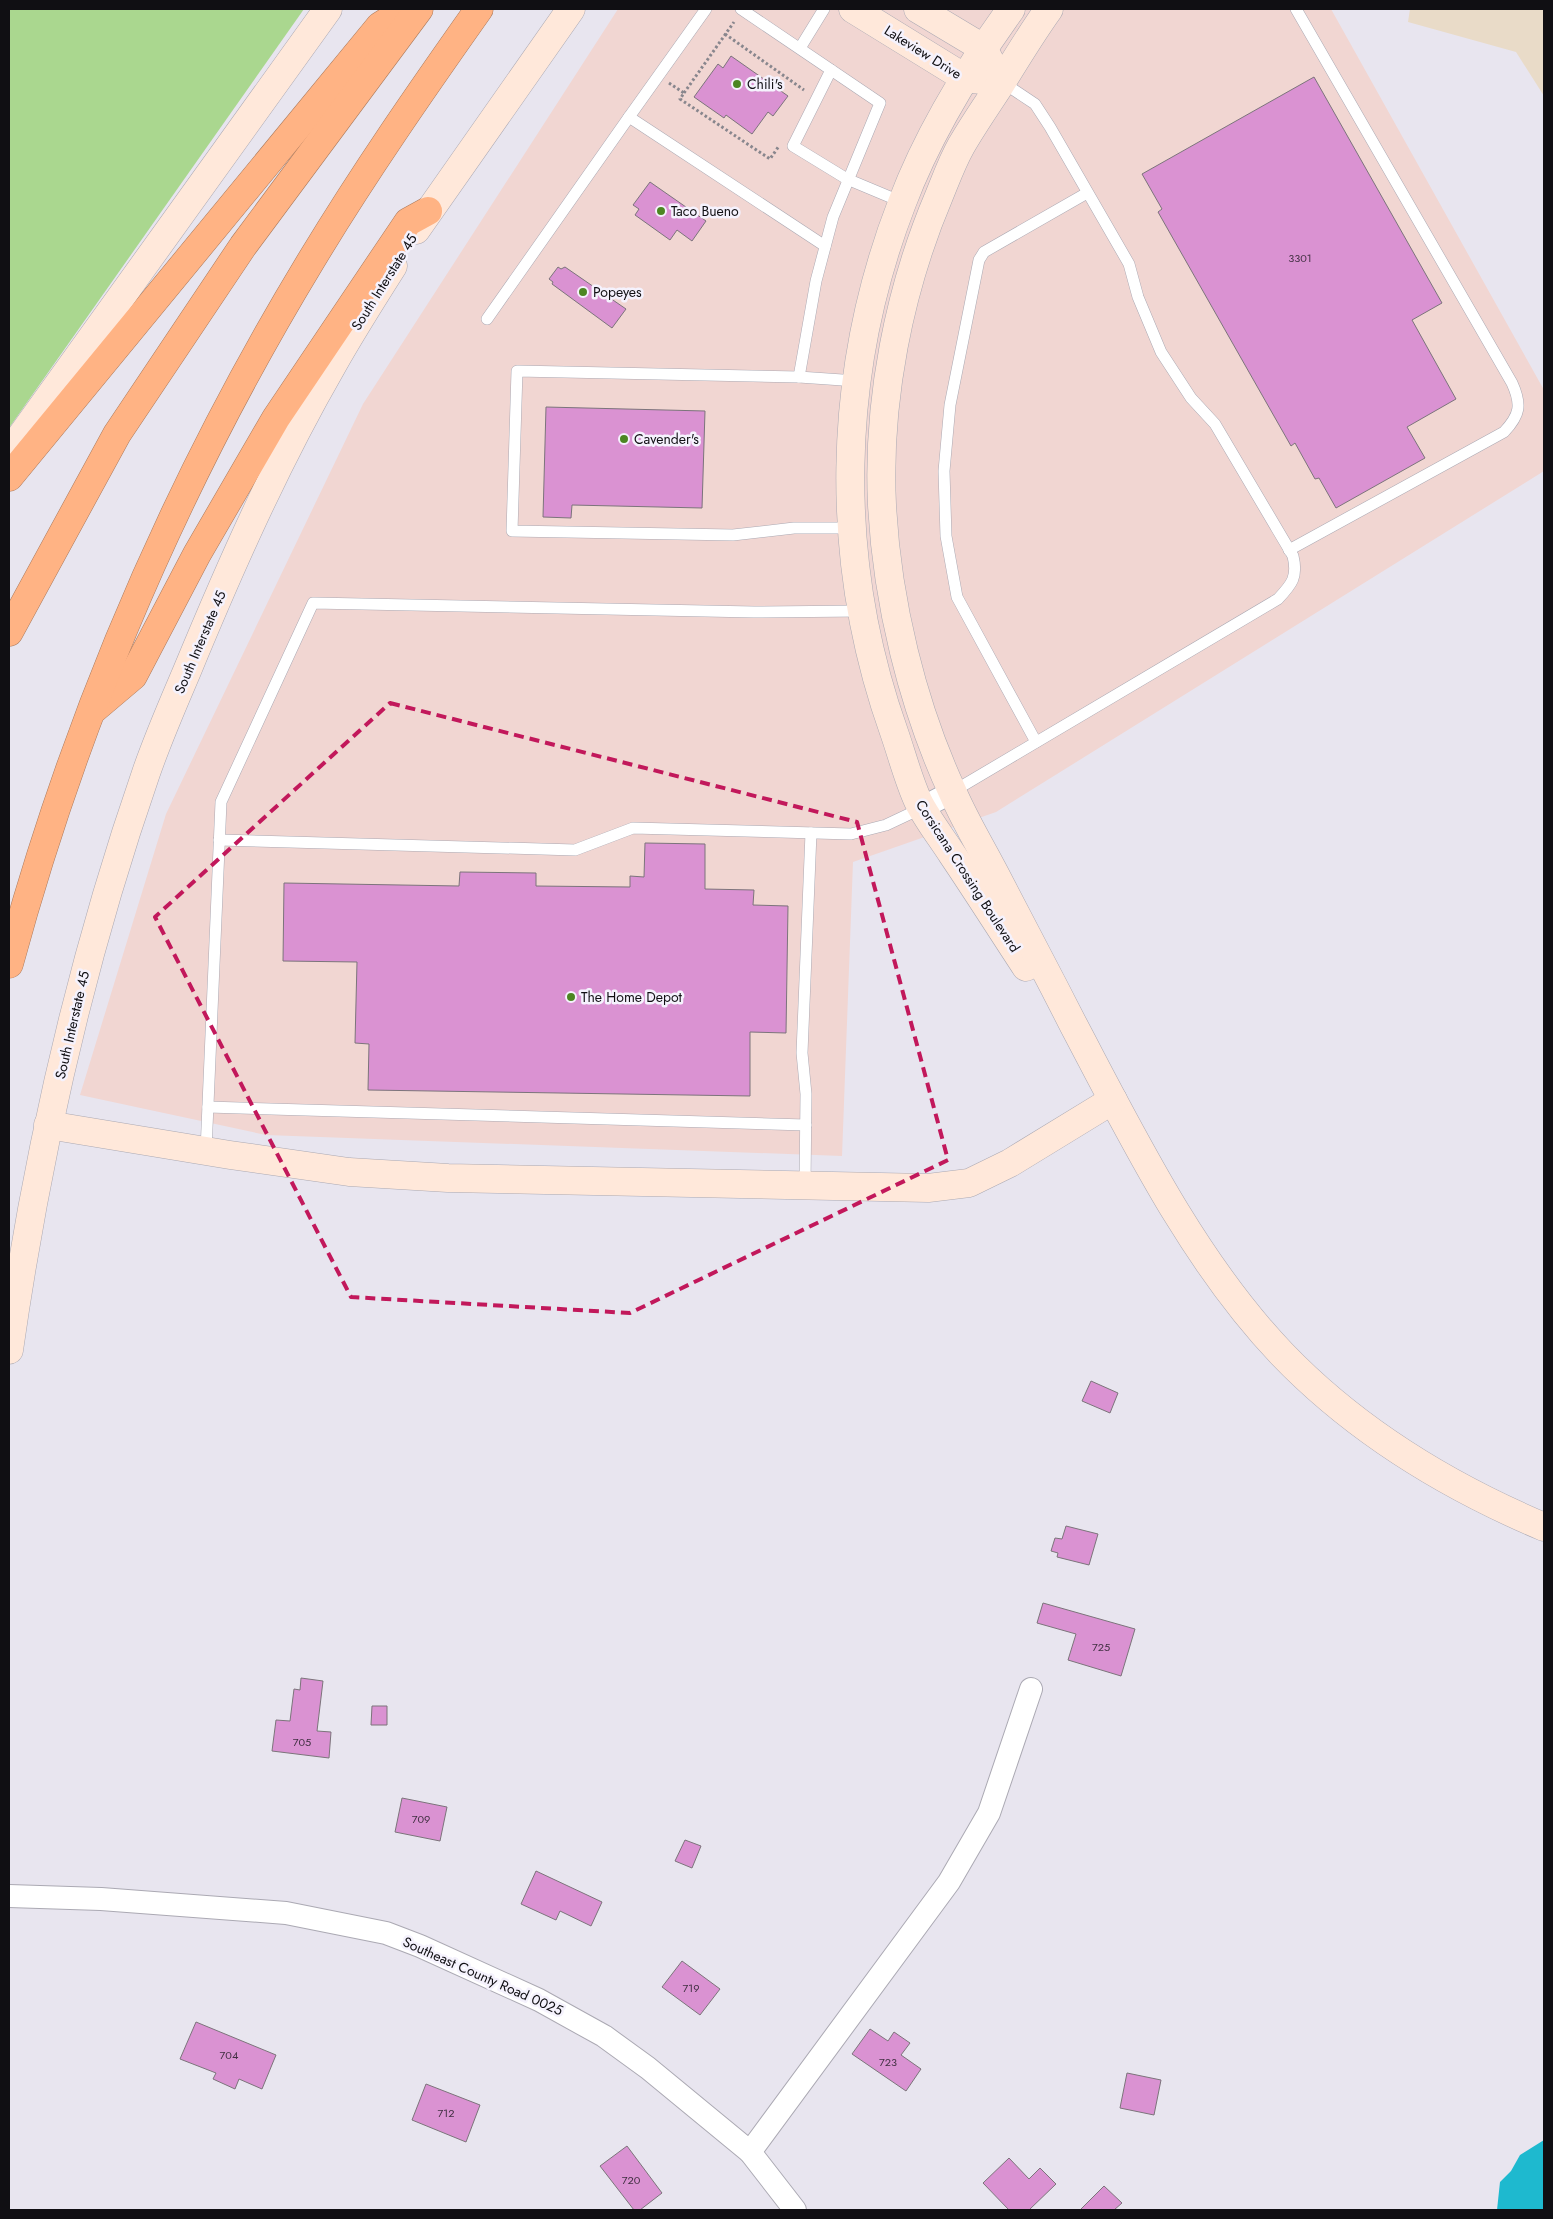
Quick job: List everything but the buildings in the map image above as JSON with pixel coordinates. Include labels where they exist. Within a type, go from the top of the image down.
[{"type":"highway","points":[[9,477],[380,26],[407,9]]},
{"type":"highway","points":[[9,632],[117,434],[242,246],[419,9]]},
{"type":"highway","points":[[9,964],[47,836],[92,710],[135,602],[176,511],[274,322],[348,200],[479,9]]},
{"type":"highway","points":[[92,710],[133,676],[197,554],[276,418],[408,222],[428,211]]},
{"type":"street","points":[[9,453],[328,9]]},
{"type":"street","name":"South Interstate 45","points":[[9,1350],[17,1293],[48,1125],[87,960],[143,781],[204,629],[258,506],[332,366],[428,211],[571,9]]},
{"type":"street","name":"Lakeview Drive","points":[[853,9],[965,78],[1002,82]]},
{"type":"street","points":[[918,9],[983,48],[1002,82]]},
{"type":"street","name":"Corsicana Crossing Boulevard","points":[[1011,9],[983,48],[939,124],[902,202],[878,274],[862,344],[852,414],[849,469],[857,592],[879,691],[922,808],[1113,1100]]},
{"type":"street","name":"Corsicana Crossing Boulevard","points":[[1049,9],[1025,42],[960,148],[927,226],[896,331],[885,414],[882,504],[895,607],[914,691],[952,792],[1113,1100],[1185,1226],[1213,1270],[1245,1313],[1281,1353],[1321,1392],[1401,1451],[1457,1486],[1504,1510],[1544,1527]]},
{"type":"street","points":[[857,381],[888,387]]},
{"type":"street","points":[[922,808],[952,792]]},
{"type":"street","points":[[48,1125],[350,1172],[448,1178],[928,1188],[969,1183],[1010,1163],[1113,1100]]},
{"type":"street","points":[[750,2152],[949,1882],[989,1813],[1031,1689]]},
{"type":"street","name":"Southeast County Road 0025","points":[[9,1896],[100,1899],[286,1913],[386,1934],[480,1972],[570,2016],[604,2036],[648,2068],[750,2152],[796,2210]]},
{"type":"lane","points":[[487,319],[706,9]]},
{"type":"lane","points":[[741,9],[880,103],[847,180],[825,246],[816,281],[799,378]]},
{"type":"lane","points":[[800,48],[824,9]]},
{"type":"lane","points":[[1289,550],[1504,432],[1515,420],[1518,410],[1517,395],[1512,383],[1296,9]]},
{"type":"lane","points":[[831,70],[793,146],[847,180],[902,202]]},
{"type":"lane","points":[[952,792],[1278,599],[1289,588],[1296,568],[1289,550],[1215,424],[1191,398],[1161,352],[1138,297],[1129,264],[1035,104],[1002,82]]},
{"type":"lane","points":[[629,117],[825,246]]},
{"type":"lane","points":[[1036,742],[957,597],[946,536],[944,471],[949,414],[963,332],[979,260],[984,252],[1087,193]]},
{"type":"lane","points":[[852,528],[794,528],[732,535],[512,531],[517,371],[857,381]]},
{"type":"lane","points":[[206,1151],[221,802],[312,602],[734,612],[822,613],[861,611]]},
{"type":"lane","points":[[219,840],[575,850],[633,828],[851,834],[886,825],[922,808]]},
{"type":"lane","points":[[805,1186],[806,1094],[802,1053],[811,833]]},
{"type":"lane","points":[[208,1107],[806,1125]]},
{"type":"path","points":[[741,9],[726,34],[680,99],[770,159],[780,144],[793,146]]},
{"type":"path","points":[[726,34],[817,99]]},
{"type":"path","points":[[658,76],[684,93]]},
{"type":"highlighted area","points":[[390,703],[857,822],[948,1160],[630,1313],[351,1297],[155,917]]},
{"type":"shaded area","points":[[618,9],[1331,9],[1544,390],[1544,471],[996,812],[853,862],[842,1156],[266,1135],[80,1095],[166,814],[363,404]]},
{"type":"shaded area","points":[[1410,9],[1544,9],[1544,96],[1516,52],[1408,22]]},
{"type":"green space","points":[[9,9],[304,9],[9,428]]},
{"type":"water","points":[[1544,2140],[1544,2210],[1497,2210],[1500,2182],[1511,2171],[1520,2155]]},
{"type":"place","name":"Chili's","points":[[737,84]]},
{"type":"place","name":"Taco Bueno","points":[[661,211]]},
{"type":"place","name":"Popeyes","points":[[583,292]]},
{"type":"place","name":"Cavender's","points":[[624,439]]},
{"type":"place","name":"The Home Depot","points":[[571,997]]}]
